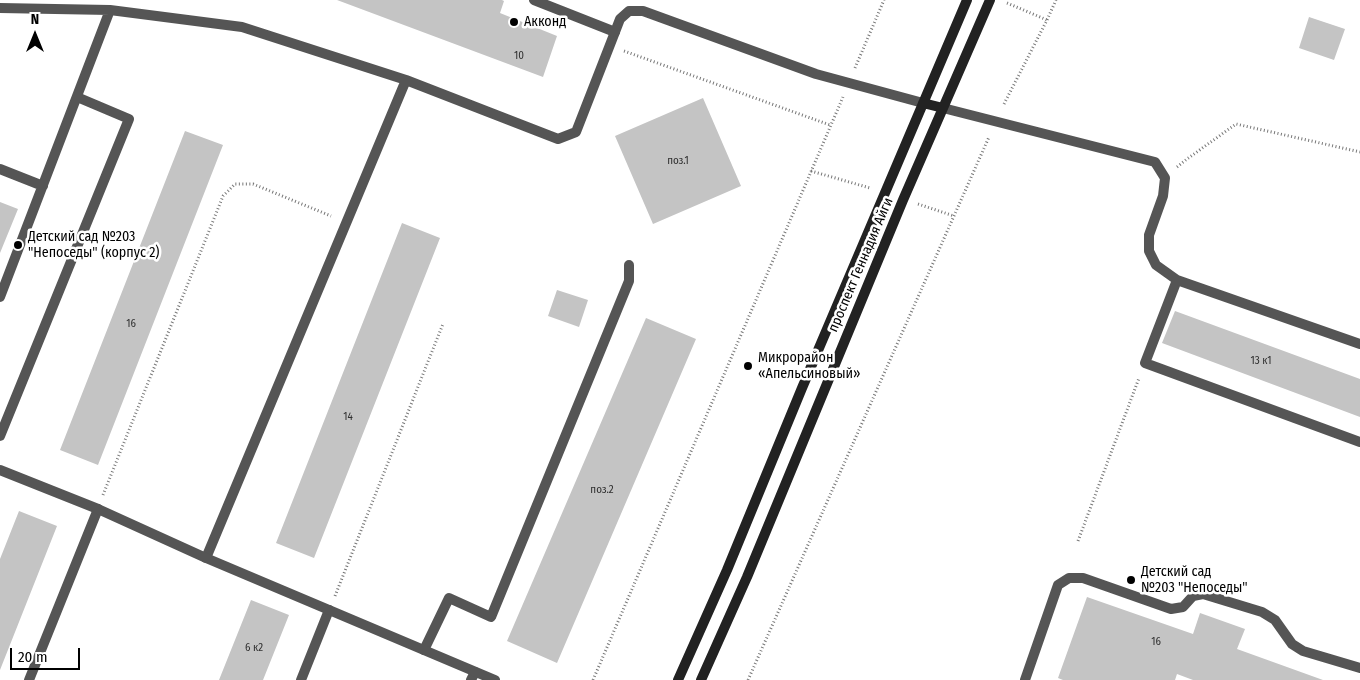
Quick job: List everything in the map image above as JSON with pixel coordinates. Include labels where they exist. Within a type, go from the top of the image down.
[{"type":"main road","name":"проспект Геннадия Айги","points":[[678,680],[727,570],[802,388],[967,0]]},
{"type":"main road","name":"проспект Геннадия Айги","points":[[701,680],[747,577],[903,200],[990,0]]},
{"type":"main road","points":[[923,103],[943,108]]},
{"type":"street","points":[[534,0],[615,32]]},
{"type":"street","points":[[0,8],[105,6],[242,27],[406,80],[558,139],[576,132],[620,19],[630,11],[643,11],[816,74],[923,103]]},
{"type":"street","points":[[0,297],[77,97],[105,6]]},
{"type":"street","points":[[206,558],[406,80]]},
{"type":"street","points":[[0,436],[129,119],[77,97]]},
{"type":"street","points":[[943,108],[1155,162],[1164,178],[1163,196],[1149,235],[1149,251],[1156,265],[1177,280],[1360,344]]},
{"type":"street","points":[[0,169],[43,186]]},
{"type":"street","points":[[424,650],[449,598],[491,617],[629,281],[629,265]]},
{"type":"street","points":[[1177,280],[1145,363],[1360,442]]},
{"type":"street","points":[[0,470],[98,509],[206,558],[424,650],[473,676],[495,680]]},
{"type":"street","points":[[29,680],[98,509]]},
{"type":"street","points":[[1025,680],[1058,585],[1069,578],[1083,578],[1171,609],[1183,607],[1193,596],[1203,594],[1262,612],[1275,620],[1292,644],[1303,651],[1360,668]]},
{"type":"street","points":[[301,680],[329,610]]},
{"type":"path","points":[[856,66],[884,0]]},
{"type":"path","points":[[1004,104],[1056,0]]},
{"type":"path","points":[[1004,2],[1047,20]]},
{"type":"path","points":[[610,46],[830,125]]},
{"type":"path","points":[[593,680],[845,92]]},
{"type":"path","points":[[1164,178],[1236,124],[1360,152]]},
{"type":"path","points":[[748,680],[990,135]]},
{"type":"path","points":[[811,171],[870,188]]},
{"type":"path","points":[[98,509],[224,196],[235,184],[253,184],[347,222]]},
{"type":"path","points":[[918,204],[954,216]]},
{"type":"path","points":[[329,610],[443,324]]},
{"type":"path","points":[[1078,541],[1145,363]]},
{"type":"building","points":[[337,0],[502,0],[504,1],[500,13],[557,36],[543,77]]},
{"type":"building","points":[[1309,17],[1345,29],[1334,60],[1299,48]]},
{"type":"building","points":[[703,98],[741,186],[653,224],[615,136]]},
{"type":"building","points":[[185,131],[223,145],[98,465],[60,450]]},
{"type":"building","points":[[0,202],[18,209],[0,253]]},
{"type":"building","points":[[402,223],[440,238],[314,558],[276,543]]},
{"type":"building","points":[[557,290],[588,300],[579,327],[548,316]]},
{"type":"building","points":[[1175,311],[1360,379],[1360,417],[1162,343]]},
{"type":"building","points":[[646,318],[696,339],[557,663],[507,641]]},
{"type":"building","points":[[19,511],[57,526],[0,670],[0,559]]},
{"type":"building","points":[[1087,597],[1193,634],[1200,613],[1245,629],[1237,649],[1323,680],[1193,680],[1177,674],[1175,680],[1063,680],[1058,678]]},
{"type":"building","points":[[251,600],[289,615],[263,680],[219,680]]},
{"type":"place","name":"Акконд","points":[[514,22]]},
{"type":"place","name":"Детский сад №203 \"Непоседы\" (корпус 2)","points":[[18,245]]},
{"type":"place","name":"Микрорайон «Апельсиновый»","points":[[748,366]]},
{"type":"place","name":"Детский сад №203 \"Непоседы\"","points":[[1131,580]]}]
